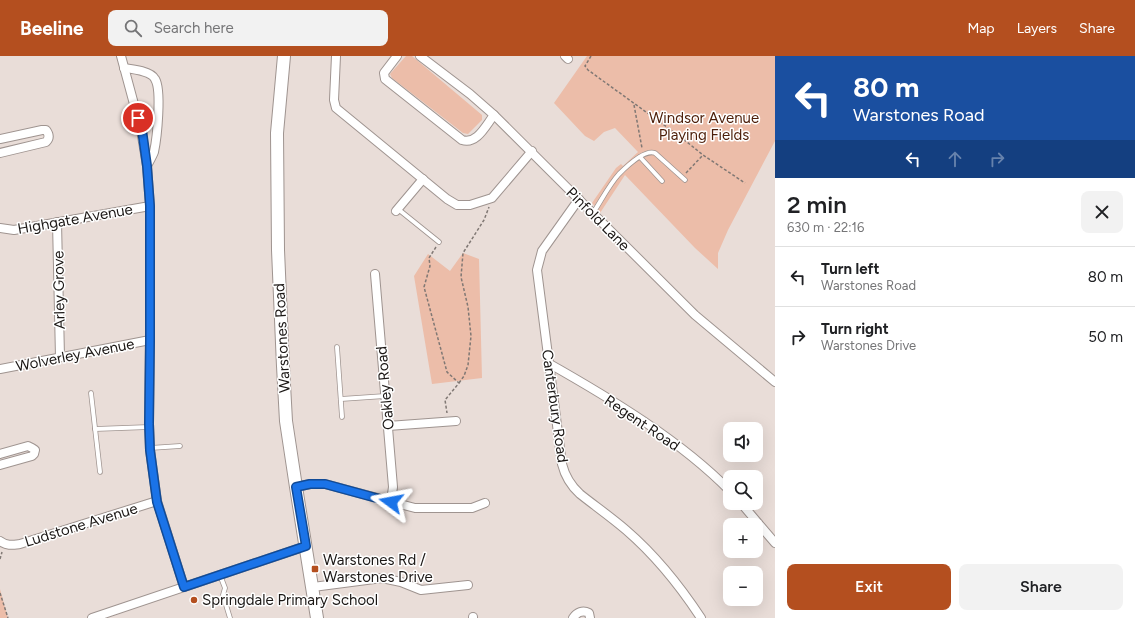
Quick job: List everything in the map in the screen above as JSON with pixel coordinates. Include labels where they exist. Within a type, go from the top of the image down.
[{"type":"street","points":[[121,56],[142,130],[147,166],[150,206],[150,448],[157,502],[184,587]]},
{"type":"street","name":"Warstones Road","points":[[284,56],[276,133],[278,250],[286,421],[317,618]]},
{"type":"street","points":[[336,56],[334,100],[336,108],[447,199],[457,205],[470,205],[492,198],[532,151]]},
{"type":"street","points":[[397,56],[384,73],[385,79],[462,140],[466,141],[475,139],[494,115]]},
{"type":"street","name":"Pinfold Lane","points":[[420,56],[470,94],[494,115],[532,151],[695,315],[775,382]]},
{"type":"street","points":[[124,68],[149,74],[155,77],[158,85],[158,124],[153,153],[147,166]]},
{"type":"street","points":[[0,139],[42,130],[46,130],[49,137],[46,142],[0,153]]},
{"type":"street","points":[[397,210],[423,179]]},
{"type":"street","name":"Canterbury Road","points":[[579,199],[542,251],[537,270],[562,464],[567,479],[580,494],[626,530],[652,556],[671,576],[701,618]]},
{"type":"street","name":"Highgate Avenue","points":[[0,228],[14,230],[150,206]]},
{"type":"street","name":"Arley Grove","points":[[57,222],[60,357]]},
{"type":"street","name":"Oakley Road","points":[[375,274],[393,487],[391,502]]},
{"type":"street","name":"Wolverley Avenue","points":[[0,369],[150,340]]},
{"type":"street","name":"Regent Road","points":[[548,363],[646,423],[702,464],[723,484]]},
{"type":"street","points":[[388,426],[452,422]]},
{"type":"street","points":[[0,454],[28,446],[35,450],[32,456],[0,465]]},
{"type":"street","points":[[296,487],[310,484],[325,484],[415,508],[472,508],[485,503]]},
{"type":"street","name":"Ludstone Avenue","points":[[2,543],[11,546],[20,544],[157,502]]},
{"type":"street","points":[[748,510],[775,543]]},
{"type":"street","points":[[92,618],[306,546]]},
{"type":"street","points":[[313,587],[382,578],[401,582],[421,590],[468,586]]},
{"type":"street","points":[[574,618],[582,611],[589,614],[590,618]]},
{"type":"lane","points":[[593,214],[619,175],[641,156],[651,151],[683,179]]},
{"type":"lane","points":[[641,156],[662,181]]},
{"type":"lane","points":[[397,210],[439,242]]},
{"type":"lane","points":[[337,347],[342,417]]},
{"type":"lane","points":[[91,393],[100,472]]},
{"type":"lane","points":[[341,399],[385,396]]},
{"type":"lane","points":[[95,429],[149,427]]},
{"type":"lane","points":[[150,448],[180,446]]},
{"type":"lane","points":[[220,575],[225,588],[223,595],[230,618]]},
{"type":"path","points":[[591,56],[585,66],[588,70],[703,155],[745,183]]},
{"type":"path","points":[[634,103],[641,156]]},
{"type":"path","points":[[683,179],[703,155]]},
{"type":"path","points":[[452,422],[445,400],[464,376],[468,365],[471,336],[468,307],[461,277],[463,253],[484,220],[492,198]]},
{"type":"path","points":[[439,242],[429,258],[430,266],[424,287],[447,372],[459,383]]},
{"type":"path","points":[[0,593],[8,618]]},
{"type":"green space","points":[[406,56],[412,56],[482,115],[482,120],[468,134],[463,133],[392,78],[390,74]]},
{"type":"green space","name":"Windsor Avenue Playing Fields","points":[[587,56],[775,56],[775,141],[728,230],[718,253],[718,269],[695,248],[625,175],[600,213],[592,203],[616,168],[621,164],[623,166],[638,152],[615,128],[604,132],[594,141],[585,136],[554,103]]},
{"type":"green space","points":[[463,253],[479,259],[482,378],[432,384],[414,276],[428,254],[450,271]]},
{"type":"green space","points":[[0,589],[8,618],[0,618]]},
{"type":"place","name":"Warstones Rd / Warstones Drive","points":[[315,569]]},
{"type":"place","name":"Springdale Primary School","points":[[194,600]]},
{"type":"route","points":[[138,118],[142,130],[147,166],[150,206],[150,450],[157,502],[184,587],[306,546],[296,487],[318,483],[325,484],[391,502]]}]
